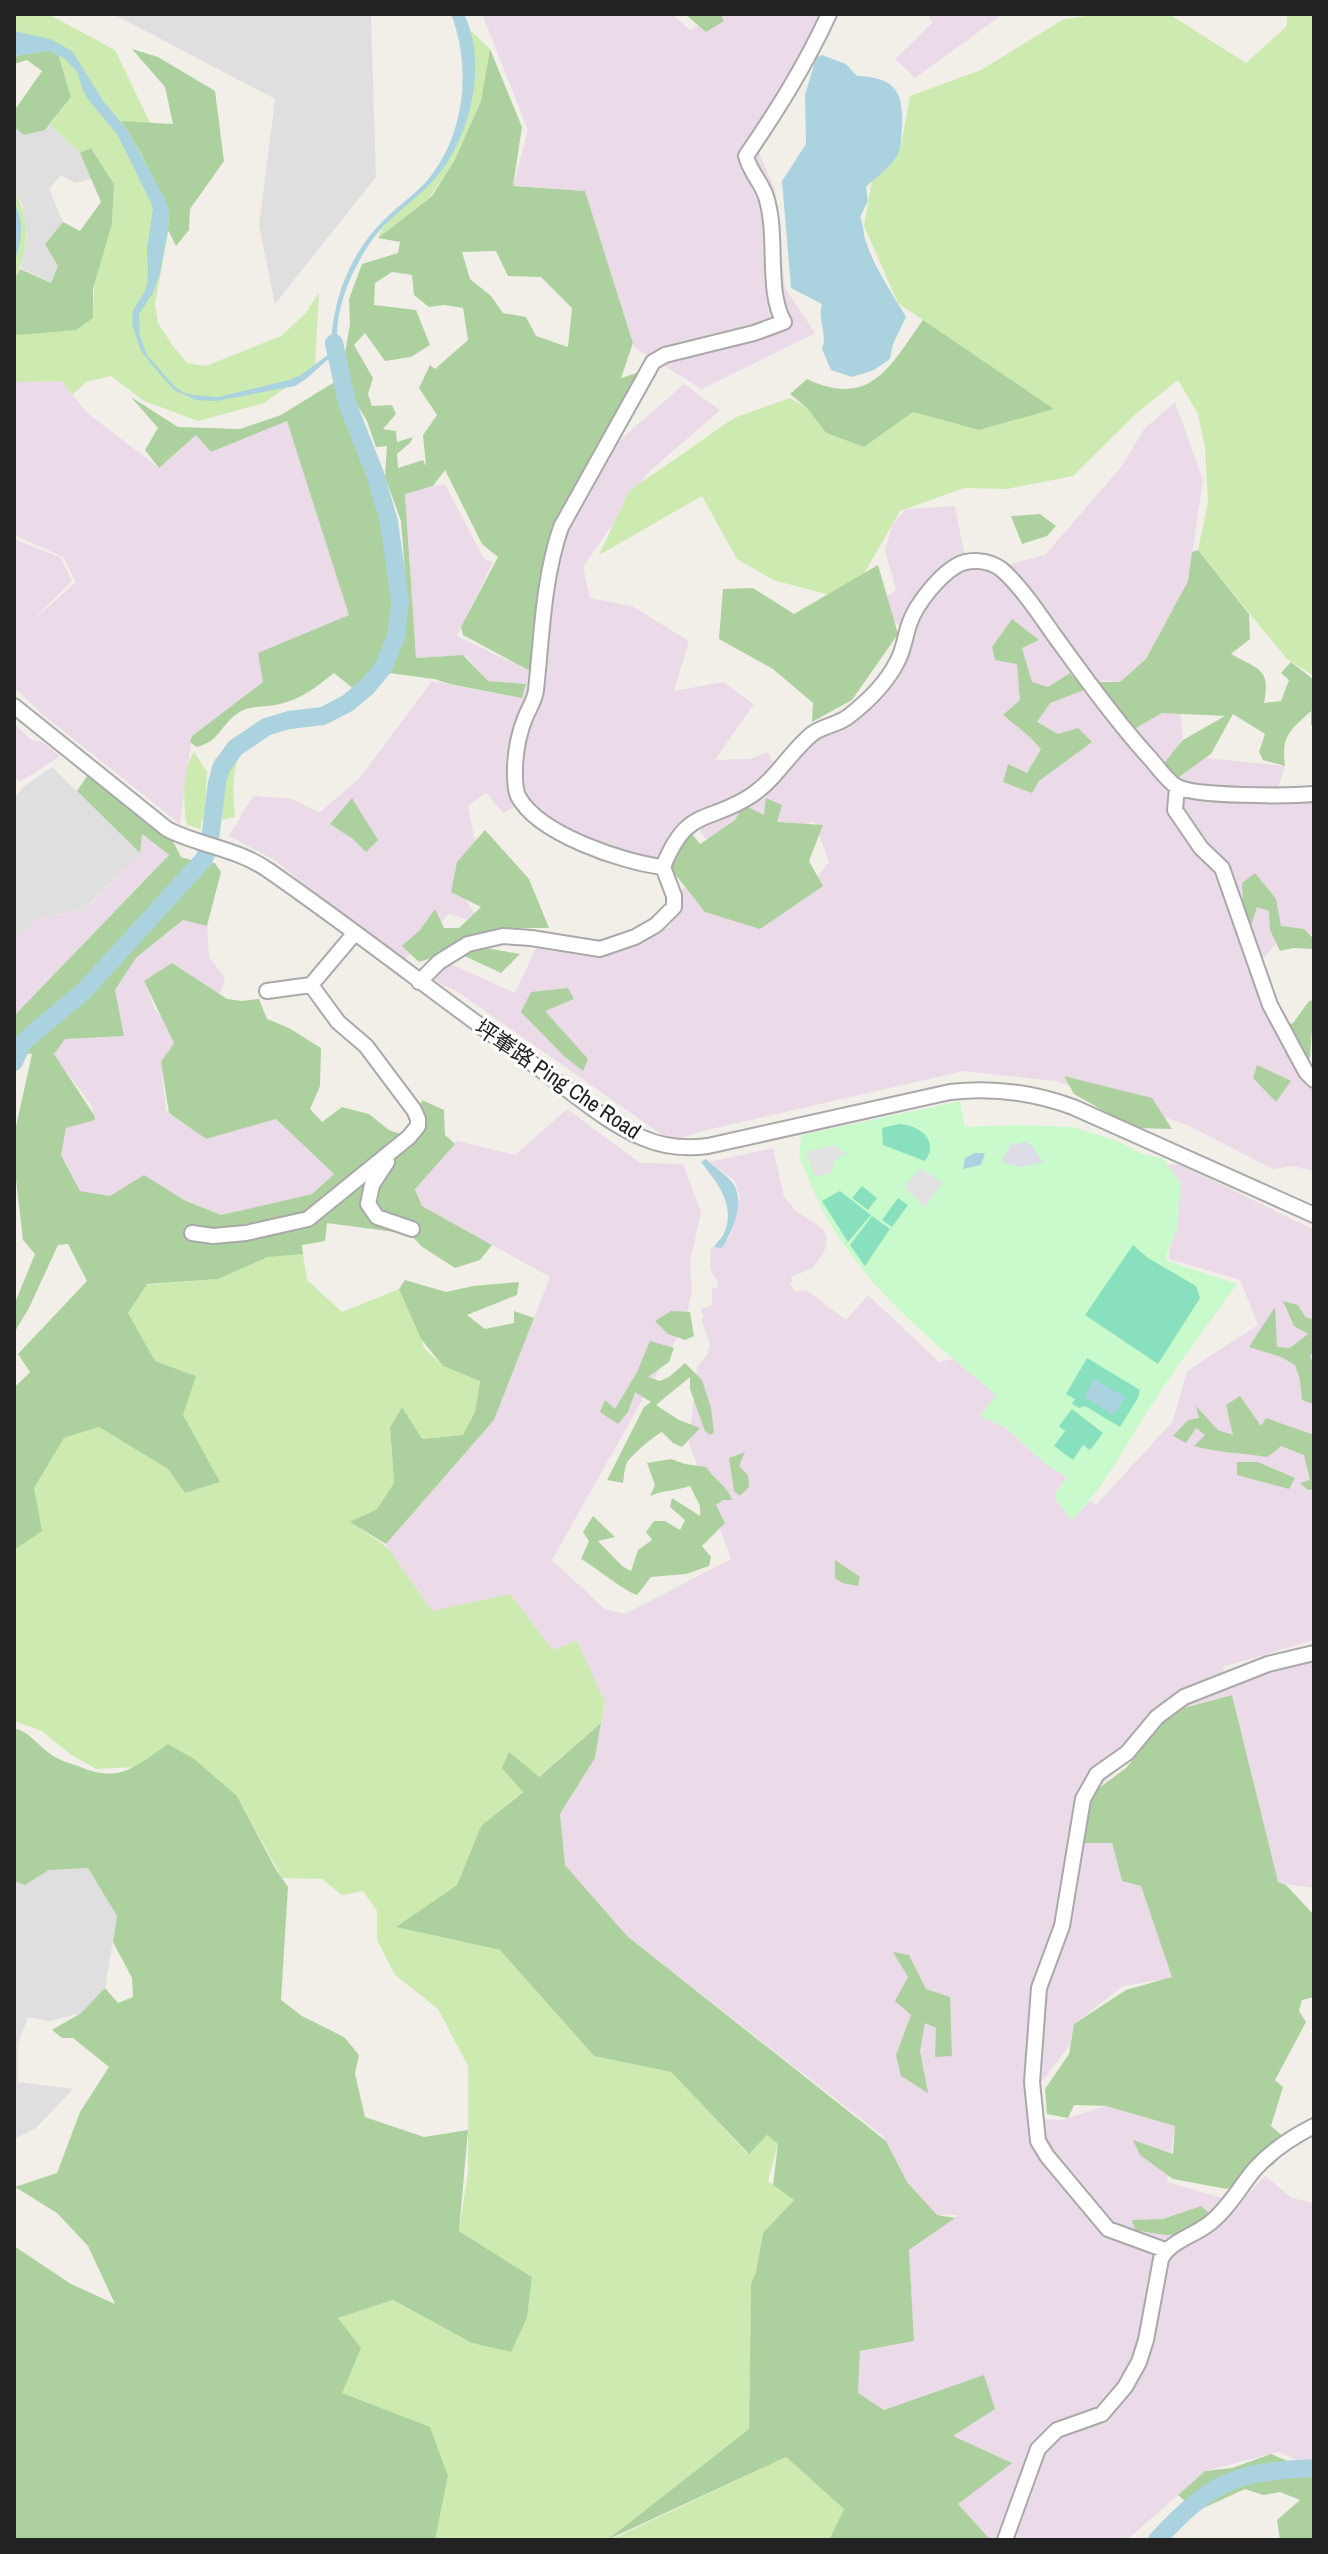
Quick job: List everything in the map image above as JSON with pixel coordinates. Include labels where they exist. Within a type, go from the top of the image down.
[{"type":"street","points":[[663,867],[618,859],[556,831],[519,797],[515,765],[518,738],[536,697],[542,613],[553,549],[561,527],[653,362],[665,355],[754,333],[784,322],[777,311],[774,232],[767,197],[749,170],[746,156],[786,98],[829,14]]},
{"type":"street","points":[[419,982],[439,962],[468,944],[503,936],[600,949],[635,937],[656,925],[674,907],[674,896],[663,867],[683,829],[694,820],[742,801],[756,792],[814,732],[840,723],[871,696],[898,661],[911,618],[930,591],[960,563],[975,560],[999,567],[1007,575],[1118,723],[1177,787],[1205,793],[1314,794]]},
{"type":"street","name":"坪輋路 Ping Che Road","points":[[14,706],[167,829],[224,848],[266,869],[633,1134],[658,1143],[683,1147],[708,1146],[950,1092],[977,1089],[1017,1091],[1073,1107],[1314,1215]]},
{"type":"street","points":[[1177,787],[1175,810],[1201,848],[1222,868],[1270,1005],[1306,1072],[1314,1080]]},
{"type":"street","points":[[267,991],[311,985],[354,934]]},
{"type":"street","points":[[192,1233],[213,1236],[246,1233],[308,1219],[415,1130],[418,1119],[414,1110],[366,1046],[338,1022],[311,985]]},
{"type":"street","points":[[396,1148],[372,1185],[368,1204],[377,1217],[412,1229]]},
{"type":"street","points":[[1165,2250],[1108,2229],[1038,2141],[1032,2082],[1039,1988],[1062,1926],[1083,1799],[1097,1774],[1127,1753],[1157,1717],[1184,1697],[1268,1664],[1314,1653]]},
{"type":"street","points":[[1005,2540],[1038,2449],[1057,2430],[1102,2414],[1125,2387],[1139,2362],[1165,2250],[1194,2235],[1215,2219],[1256,2168],[1288,2140],[1314,2126]]},
{"type":"shaded area","points":[[113,14],[371,14],[376,177],[275,304],[259,226],[275,99]]},
{"type":"shaded area","points":[[482,14],[672,14],[690,30],[723,14],[821,14],[759,153],[775,189],[785,288],[815,333],[702,389],[635,348],[585,191],[513,186],[528,130]]},
{"type":"shaded area","points":[[927,14],[1003,14],[915,78],[895,59],[933,22]]},
{"type":"shaded area","points":[[50,125],[80,153],[92,179],[75,183],[61,175],[49,189],[63,222],[45,244],[60,267],[51,283],[21,268],[27,236],[22,204],[14,193],[14,127],[25,135]]},
{"type":"shaded area","points":[[62,381],[86,412],[159,468],[196,435],[211,452],[287,421],[352,615],[260,653],[263,682],[192,736],[180,824],[42,714],[14,687],[14,539],[60,557],[72,581],[28,625],[76,582],[63,557],[14,535],[14,382]]},
{"type":"shaded area","points":[[684,384],[720,410],[649,472],[583,567],[590,598],[632,606],[689,641],[674,691],[723,682],[754,704],[715,760],[750,759],[768,752],[777,772],[814,732],[865,701],[906,634],[889,615],[886,597],[896,590],[885,551],[892,525],[906,509],[955,506],[966,562],[999,567],[1045,555],[1122,466],[1144,429],[1175,402],[1203,480],[1188,581],[1146,659],[1120,682],[1102,680],[1100,698],[1180,703],[1183,740],[1165,768],[1172,781],[1206,758],[1285,766],[1275,798],[1314,794],[1314,933],[1276,944],[1256,966],[1314,1078],[1314,1171],[1293,1166],[1273,1169],[1187,1125],[1055,1081],[964,1071],[671,1141],[458,992],[425,977],[442,960],[515,993],[536,948],[597,958],[670,927],[683,887],[750,924],[804,894],[829,862],[814,821],[776,836],[705,838],[694,821],[661,860],[618,859],[547,827],[523,802],[503,813],[486,793],[468,805],[474,837],[487,851],[458,888],[481,923],[449,914],[403,961],[274,860],[229,836],[253,796],[293,799],[319,813],[359,779],[432,681],[522,698],[488,682],[465,655],[416,658],[405,491],[445,484],[484,559],[493,562],[457,636],[528,670],[559,532],[611,448]]},
{"type":"shaded area","points":[[14,724],[33,741],[41,741],[60,756],[20,782],[14,777]]},
{"type":"shaded area","points":[[52,767],[140,853],[85,908],[40,918],[14,938],[14,799],[23,787]]},
{"type":"shaded area","points":[[141,834],[169,855],[14,1016],[14,938],[40,918],[86,908],[140,853]]},
{"type":"shaded area","points":[[207,919],[209,957],[225,978],[219,997],[144,982],[174,1043],[161,1062],[166,1111],[206,1139],[276,1119],[334,1174],[312,1194],[221,1215],[166,1192],[110,1196],[80,1191],[61,1154],[66,1127],[95,1120],[92,1106],[53,1054],[65,1039],[123,1036],[115,990],[136,958],[184,920]]},
{"type":"shaded area","points":[[567,1109],[640,1163],[683,1164],[701,1212],[690,1262],[692,1292],[684,1326],[552,1560],[605,1609],[625,1614],[731,1559],[689,1443],[697,1367],[707,1355],[710,1344],[701,1319],[704,1318],[701,1309],[712,1305],[712,1288],[718,1288],[710,1269],[711,1247],[722,1247],[731,1234],[740,1196],[734,1180],[709,1162],[773,1148],[784,1197],[796,1211],[823,1229],[827,1237],[825,1250],[813,1268],[791,1277],[790,1283],[795,1292],[806,1290],[846,1320],[868,1295],[939,1362],[953,1359],[997,1395],[980,1416],[1005,1427],[1046,1464],[1067,1477],[1055,1494],[1072,1520],[1090,1501],[1096,1505],[1173,1421],[1187,1371],[1258,1325],[1240,1280],[1169,1259],[1181,1184],[1167,1164],[1182,1165],[1314,1230],[1314,1640],[1223,1667],[1229,1684],[1314,1660],[1314,1888],[1278,1883],[1232,1695],[1173,1711],[1152,1737],[1095,1791],[1081,1843],[1112,1843],[1122,1881],[1141,1886],[1173,1978],[1123,1986],[1074,2024],[1070,2045],[1040,2084],[1044,2119],[1061,2120],[1106,2106],[1175,2126],[1167,2182],[1239,2203],[1265,2176],[1292,2198],[1314,2203],[1314,2468],[1279,2452],[1205,2471],[1127,2540],[987,2540],[989,2537],[957,2504],[1011,2463],[884,2410],[858,2394],[860,2351],[914,2341],[909,2251],[958,2215],[937,2215],[907,2182],[883,2136],[627,1936],[565,1865],[560,1814],[595,1758],[605,1703],[553,1650],[510,1595],[424,1613],[386,1544],[494,1420],[550,1277],[422,1206],[415,1188],[457,1141],[515,1155]]},
{"type":"shaded area","points":[[1012,1141],[1012,1145],[1025,1142],[1031,1145],[1043,1162],[1021,1167],[1001,1162]]},
{"type":"shaded area","points":[[834,1145],[848,1155],[835,1160],[831,1174],[815,1176],[805,1152]]},
{"type":"shaded area","points":[[921,1168],[942,1183],[925,1207],[904,1187]]},
{"type":"shaded area","points":[[88,1868],[117,1916],[105,1988],[81,2013],[50,2021],[28,2017],[18,2044],[18,2082],[73,2089],[36,2128],[14,2139],[14,1881],[25,1884],[49,1870]]},
{"type":"green space","points":[[14,14],[48,14],[115,50],[156,135],[171,218],[155,304],[158,323],[187,363],[206,366],[281,336],[306,313],[319,292],[315,367],[264,403],[198,421],[144,401],[111,376],[86,382],[72,395],[62,381],[14,382],[14,333],[19,335],[93,318],[94,285],[112,224],[114,184],[91,148],[80,153],[50,125],[71,97],[58,53],[14,56]]},
{"type":"green space","points":[[685,14],[720,14],[724,21],[706,32]]},
{"type":"green space","points":[[1101,14],[1169,14],[1246,63],[1287,26],[1287,14],[1314,14],[1314,676],[1287,659],[1198,550],[1208,502],[1205,447],[1198,414],[1178,380],[1138,412],[1073,476],[1007,489],[964,488],[900,511],[849,600],[773,580],[737,559],[702,496],[599,555],[629,491],[734,418],[790,398],[807,408],[826,433],[864,447],[913,412],[979,430],[1053,409],[898,303],[864,226],[872,181],[901,146],[910,96],[981,70],[1064,19]]},
{"type":"green space","points":[[470,30],[490,49],[481,101],[452,164],[430,197],[378,238],[392,218],[439,173],[460,136],[471,95]]},
{"type":"green space","points":[[132,49],[158,57],[215,91],[224,161],[190,209],[189,230],[176,246],[168,230],[169,211],[141,153],[121,121],[173,124],[165,87]]},
{"type":"green space","points":[[490,49],[522,127],[513,186],[585,191],[633,343],[621,378],[640,372],[555,543],[539,664],[528,670],[463,635],[461,627],[498,557],[482,544],[445,470],[433,486],[405,494],[416,658],[463,655],[488,681],[526,684],[522,698],[434,679],[389,673],[404,640],[405,573],[401,521],[385,477],[387,446],[376,447],[367,421],[353,398],[345,353],[350,324],[349,299],[362,264],[398,253],[400,242],[378,238],[432,196],[454,161],[481,101]],"holes":[[[496,251],[508,276],[541,277],[572,308],[568,347],[536,336],[526,317],[503,313],[491,296],[470,279],[462,252]],[[392,272],[412,275],[414,295],[429,307],[445,305],[463,308],[468,340],[435,369],[430,365],[419,388],[437,415],[423,435],[426,466],[423,460],[398,468],[397,454],[413,437],[397,442],[396,431],[383,429],[396,414],[392,405],[372,406],[368,394],[373,378],[354,345],[365,333],[385,361],[411,357],[430,345],[416,310],[374,305],[375,283]]]},
{"type":"green space","points":[[49,51],[58,53],[71,97],[45,130],[24,135],[14,127],[14,111],[42,71],[27,60],[14,64],[14,56]]},
{"type":"green space","points":[[91,148],[114,184],[112,224],[93,289],[93,318],[76,330],[18,335],[14,333],[14,280],[20,269],[51,283],[58,266],[45,244],[63,222],[80,231],[101,202],[80,153]]},
{"type":"green space","points":[[14,193],[24,213],[26,236],[14,280]]},
{"type":"green space","points":[[923,320],[1054,409],[979,430],[913,412],[864,447],[826,433],[807,408],[790,394],[807,379],[829,387],[847,389],[863,386],[889,367]]},
{"type":"green space","points":[[341,378],[381,493],[390,532],[399,606],[390,652],[383,667],[360,694],[334,673],[295,699],[243,710],[232,717],[210,742],[196,747],[190,742],[192,736],[263,682],[258,653],[349,615],[287,421],[211,452],[196,435],[159,468],[145,450],[158,428],[131,397],[178,427],[240,429],[281,415]]},
{"type":"green space","points":[[1040,514],[1056,526],[1047,536],[1022,544],[1011,516]]},
{"type":"green space","points":[[1198,550],[1249,614],[1250,639],[1231,654],[1261,671],[1266,683],[1264,703],[1281,701],[1289,680],[1281,673],[1291,662],[1313,679],[1314,676],[1314,725],[1311,725],[1311,711],[1289,734],[1284,747],[1285,766],[1263,760],[1259,752],[1265,734],[1233,714],[1211,754],[1172,782],[1160,768],[1183,740],[1225,716],[1162,713],[1127,733],[1100,698],[1098,682],[1120,682],[1146,659],[1188,581],[1192,552]]},
{"type":"green space","points":[[878,565],[898,634],[852,700],[812,722],[813,703],[773,669],[719,639],[723,589],[753,588],[794,614]]},
{"type":"green space","points":[[1012,619],[1039,640],[1022,648],[1032,682],[1048,687],[1070,673],[1084,690],[1050,703],[1037,722],[1058,734],[1078,728],[1092,742],[1039,781],[1032,793],[1003,782],[1008,764],[1027,773],[1041,749],[1003,715],[1020,700],[1017,664],[995,660],[992,647]]},
{"type":"green space","points":[[304,716],[303,727],[264,736],[242,752],[234,778],[235,817],[220,820],[218,794],[211,786],[214,760],[255,728],[280,719]]},
{"type":"green space","points":[[194,752],[207,772],[205,818],[201,820],[201,829],[187,825],[185,807],[185,777]]},
{"type":"green space","points":[[94,766],[167,829],[181,857],[215,863],[221,872],[207,926],[183,920],[136,958],[115,990],[124,1036],[65,1039],[54,1054],[95,1120],[66,1128],[61,1155],[80,1191],[110,1196],[144,1175],[184,1200],[221,1215],[312,1194],[334,1174],[276,1119],[206,1139],[169,1113],[161,1062],[174,1043],[144,981],[172,963],[227,999],[259,999],[267,1019],[289,1028],[321,1048],[320,1086],[310,1109],[322,1122],[342,1107],[369,1114],[389,1130],[409,1137],[422,1100],[444,1110],[445,1135],[455,1144],[415,1189],[422,1206],[492,1245],[480,1260],[455,1268],[421,1246],[410,1234],[327,1223],[325,1241],[302,1245],[303,1254],[268,1257],[218,1279],[147,1284],[128,1313],[155,1361],[196,1376],[183,1415],[220,1482],[185,1493],[168,1469],[99,1427],[64,1438],[34,1488],[42,1531],[14,1550],[14,1383],[17,1385],[30,1372],[18,1354],[87,1281],[68,1244],[58,1245],[14,1333],[14,1305],[35,1254],[23,1240],[16,1180],[15,1131],[32,1054],[16,1052],[14,1055],[14,1016],[169,855],[142,834],[140,853],[77,791]]},
{"type":"green space","points":[[352,798],[378,840],[366,852],[330,824]]},
{"type":"green space","points":[[766,798],[782,805],[777,822],[823,825],[809,861],[823,886],[760,929],[705,912],[671,869],[689,830],[700,844],[735,820],[744,805],[764,815]]},
{"type":"green space","points":[[485,830],[529,879],[549,928],[496,928],[486,948],[520,954],[501,973],[454,951],[419,962],[402,946],[420,930],[435,909],[444,928],[459,928],[481,907],[451,892],[457,862]]},
{"type":"green space","points":[[1255,873],[1276,899],[1281,926],[1304,929],[1314,939],[1314,949],[1280,951],[1270,930],[1269,911],[1257,907],[1250,929],[1243,906],[1242,883]]},
{"type":"green space","points":[[568,988],[574,999],[545,1011],[588,1059],[583,1071],[521,1012],[531,992]]},
{"type":"green space","points":[[1314,1000],[1310,1058],[1295,1064],[1287,1057],[1276,1030],[1293,1023],[1309,1001]]},
{"type":"green space","points":[[1257,1065],[1291,1081],[1276,1102],[1253,1078]]},
{"type":"green space","points":[[1064,1076],[1152,1098],[1172,1129],[1134,1128],[1074,1094]]},
{"type":"green space","points":[[960,1101],[965,1127],[1073,1127],[1120,1142],[1142,1154],[1163,1158],[1181,1184],[1177,1229],[1166,1256],[1167,1261],[1237,1284],[1162,1389],[1109,1473],[1072,1520],[1055,1499],[1067,1477],[1046,1464],[1005,1427],[980,1416],[996,1395],[906,1316],[865,1272],[826,1215],[799,1154],[802,1135]]},
{"type":"green space","points":[[899,1124],[914,1127],[929,1140],[929,1153],[925,1161],[883,1145],[882,1128]]},
{"type":"green space","points":[[862,1186],[877,1198],[868,1210],[852,1198]]},
{"type":"green space","points":[[840,1191],[871,1215],[848,1242],[822,1201]]},
{"type":"green space","points":[[898,1198],[908,1205],[892,1227],[882,1220]]},
{"type":"green space","points":[[872,1216],[890,1229],[865,1266],[850,1245]]},
{"type":"green space","points":[[1133,1245],[1148,1258],[1196,1286],[1200,1298],[1158,1364],[1085,1315]]},
{"type":"green space","points":[[275,1254],[303,1254],[307,1280],[342,1312],[399,1289],[412,1307],[424,1348],[443,1366],[480,1380],[475,1412],[464,1435],[421,1439],[401,1408],[390,1427],[394,1483],[377,1509],[351,1522],[388,1548],[432,1611],[510,1594],[553,1650],[577,1641],[605,1703],[601,1723],[538,1777],[509,1753],[523,1791],[481,1826],[457,1885],[397,1927],[500,1950],[594,2056],[671,2072],[748,2154],[767,2135],[778,2143],[768,2181],[794,2200],[763,2233],[751,2284],[749,2429],[607,2540],[435,2540],[448,2476],[342,2393],[338,2318],[393,2300],[472,2343],[511,2351],[527,2318],[532,2277],[459,2231],[468,2172],[468,2066],[438,2009],[395,1975],[377,1940],[377,1911],[363,1891],[342,1895],[322,1879],[282,1878],[237,1796],[138,1767],[96,1769],[70,1754],[42,1731],[14,1721],[14,1548],[34,1484],[64,1438],[99,1427],[168,1469],[185,1493],[219,1482],[182,1415],[196,1376],[155,1361],[127,1313],[143,1285],[217,1279]]},
{"type":"green space","points":[[405,1280],[446,1292],[519,1282],[517,1295],[467,1315],[485,1329],[514,1323],[514,1311],[534,1318],[494,1420],[386,1544],[350,1522],[377,1509],[394,1483],[390,1427],[402,1407],[422,1439],[463,1435],[475,1412],[480,1381],[443,1366],[421,1339],[399,1289]]},
{"type":"green space","points":[[1283,1301],[1298,1305],[1306,1318],[1314,1319],[1314,1351],[1310,1356],[1314,1366],[1313,1404],[1302,1400],[1295,1365],[1249,1347],[1275,1307],[1277,1347],[1290,1348],[1308,1334],[1294,1326]]},
{"type":"green space","points":[[671,1311],[690,1312],[694,1336],[685,1340],[668,1334],[655,1321]]},
{"type":"green space","points":[[650,1341],[674,1348],[669,1362],[648,1377],[660,1381],[685,1363],[702,1380],[711,1408],[714,1432],[710,1435],[705,1431],[690,1389],[690,1377],[656,1405],[679,1420],[700,1428],[682,1447],[662,1432],[629,1460],[623,1483],[607,1480],[644,1407],[651,1402],[635,1392],[628,1412],[618,1424],[600,1412],[605,1400],[615,1409],[637,1372]]},
{"type":"green space","points":[[1087,1358],[1140,1390],[1120,1427],[1085,1406],[1079,1408],[1072,1404],[1075,1399],[1066,1394]]},
{"type":"green space","points":[[1240,1396],[1261,1426],[1266,1418],[1314,1435],[1314,1489],[1308,1490],[1300,1483],[1310,1480],[1304,1455],[1281,1446],[1268,1457],[1194,1446],[1205,1435],[1196,1428],[1186,1443],[1173,1436],[1188,1420],[1199,1418],[1196,1406],[1218,1430],[1233,1435],[1226,1405]]},
{"type":"green space","points":[[1072,1409],[1103,1433],[1090,1450],[1083,1445],[1073,1460],[1054,1446],[1065,1431],[1059,1426]]},
{"type":"green space","points":[[745,1452],[739,1466],[748,1475],[749,1487],[740,1496],[734,1491],[729,1458]]},
{"type":"green space","points":[[671,1459],[706,1467],[732,1500],[723,1500],[716,1505],[725,1523],[702,1546],[711,1557],[709,1566],[686,1574],[651,1577],[637,1595],[581,1559],[589,1541],[583,1532],[593,1516],[615,1537],[598,1541],[631,1571],[638,1550],[652,1540],[646,1532],[654,1521],[665,1521],[680,1530],[685,1520],[670,1507],[672,1498],[700,1516],[700,1506],[690,1486],[650,1496],[655,1485],[647,1463]]},
{"type":"green space","points":[[1237,1462],[1258,1462],[1295,1478],[1289,1489],[1237,1475]]},
{"type":"green space","points":[[835,1560],[860,1577],[858,1586],[842,1583],[835,1578]]},
{"type":"green space","points":[[1232,1695],[1278,1882],[1286,1885],[1314,1915],[1314,1997],[1302,2000],[1299,2011],[1306,2022],[1275,2080],[1283,2087],[1271,2126],[1292,2144],[1273,2165],[1227,2189],[1173,2179],[1140,2155],[1133,2140],[1173,2154],[1175,2126],[1106,2106],[1074,2105],[1068,2118],[1047,2114],[1045,2089],[1069,2054],[1074,2024],[1126,1990],[1172,1977],[1141,1886],[1122,1881],[1112,1843],[1080,1843],[1095,1791],[1126,1768],[1173,1711]]},
{"type":"green space","points":[[601,1723],[595,1758],[560,1814],[565,1865],[627,1936],[886,2141],[907,2182],[937,2215],[955,2218],[909,2250],[914,2341],[860,2351],[858,2393],[884,2410],[984,2375],[995,2409],[953,2436],[1012,2463],[958,2504],[989,2538],[986,2540],[829,2540],[844,2509],[786,2457],[607,2540],[749,2429],[751,2284],[763,2233],[794,2200],[773,2185],[778,2144],[767,2135],[749,2154],[671,2072],[594,2056],[500,1950],[396,1927],[457,1885],[481,1826],[523,1792],[502,1768],[509,1752],[539,1777]]},
{"type":"green space","points":[[14,1728],[29,1735],[59,1759],[105,1773],[116,1773],[136,1766],[168,1744],[194,1759],[237,1796],[288,1887],[281,2000],[302,2016],[344,2037],[359,2055],[355,2074],[365,2117],[424,2137],[468,2130],[459,2231],[532,2277],[527,2318],[511,2352],[472,2343],[393,2300],[338,2318],[361,2348],[342,2393],[430,2427],[448,2476],[435,2540],[14,2540],[14,2246],[71,2284],[115,2304],[88,2246],[57,2213],[15,2187],[57,2173],[80,2112],[109,2067],[73,2038],[62,2038],[52,2030],[81,2013],[105,1988],[118,2003],[133,1997],[132,1978],[113,1942],[117,1916],[88,1868],[49,1870],[25,1885],[14,1881]]},
{"type":"green space","points":[[893,1952],[909,1955],[926,1989],[950,1997],[952,2056],[935,2057],[936,2028],[925,2023],[920,2051],[928,2093],[901,2076],[896,2055],[911,2015],[895,2001],[908,1977]]},
{"type":"green space","points":[[1201,2206],[1209,2213],[1208,2219],[1173,2235],[1135,2230],[1132,2220],[1163,2219]]},
{"type":"green space","points":[[1271,2454],[1314,2472],[1314,2540],[1280,2540],[1277,2520],[1300,2500],[1280,2492],[1263,2495],[1245,2489],[1197,2511],[1178,2495],[1205,2471],[1232,2468]]},
{"type":"green space","points":[[786,2457],[844,2509],[829,2540],[610,2540]]},
{"type":"water","points":[[451,14],[464,14],[475,54],[475,75],[467,119],[450,159],[438,175],[384,226],[360,259],[340,308],[338,365],[333,355],[295,386],[216,401],[196,400],[174,390],[141,351],[132,324],[133,310],[148,281],[151,203],[117,134],[90,102],[77,72],[64,58],[49,51],[14,56],[14,31],[50,39],[72,51],[104,102],[128,131],[169,211],[160,273],[153,293],[139,314],[140,336],[147,355],[174,386],[184,393],[218,397],[289,380],[301,375],[333,351],[332,334],[337,303],[355,258],[376,228],[426,182],[439,164],[457,123],[463,79],[458,35]]},
{"type":"water","points":[[822,55],[846,64],[857,76],[888,83],[901,103],[899,153],[866,187],[868,201],[860,217],[874,262],[906,317],[893,344],[890,359],[874,370],[852,377],[831,370],[822,349],[822,304],[791,288],[782,181],[806,144],[805,95],[816,58]]},
{"type":"water","points":[[14,202],[21,232],[14,263]]},
{"type":"water","points":[[975,1153],[985,1153],[981,1165],[963,1169],[965,1158]]},
{"type":"water","points":[[706,1159],[731,1181],[738,1197],[734,1224],[722,1248],[714,1247],[725,1231],[728,1211],[723,1194],[701,1162]]},
{"type":"water","points":[[1094,1379],[1125,1397],[1114,1415],[1084,1397]]},
{"type":"waterway","points":[[14,1062],[22,1044],[84,991],[204,859],[209,847],[221,768],[235,748],[266,727],[289,720],[323,716],[348,703],[383,668],[396,637],[400,601],[389,522],[375,474],[347,403],[334,343]]},
{"type":"waterway","points":[[1157,2540],[1193,2504],[1226,2483],[1263,2473],[1314,2468]]}]
